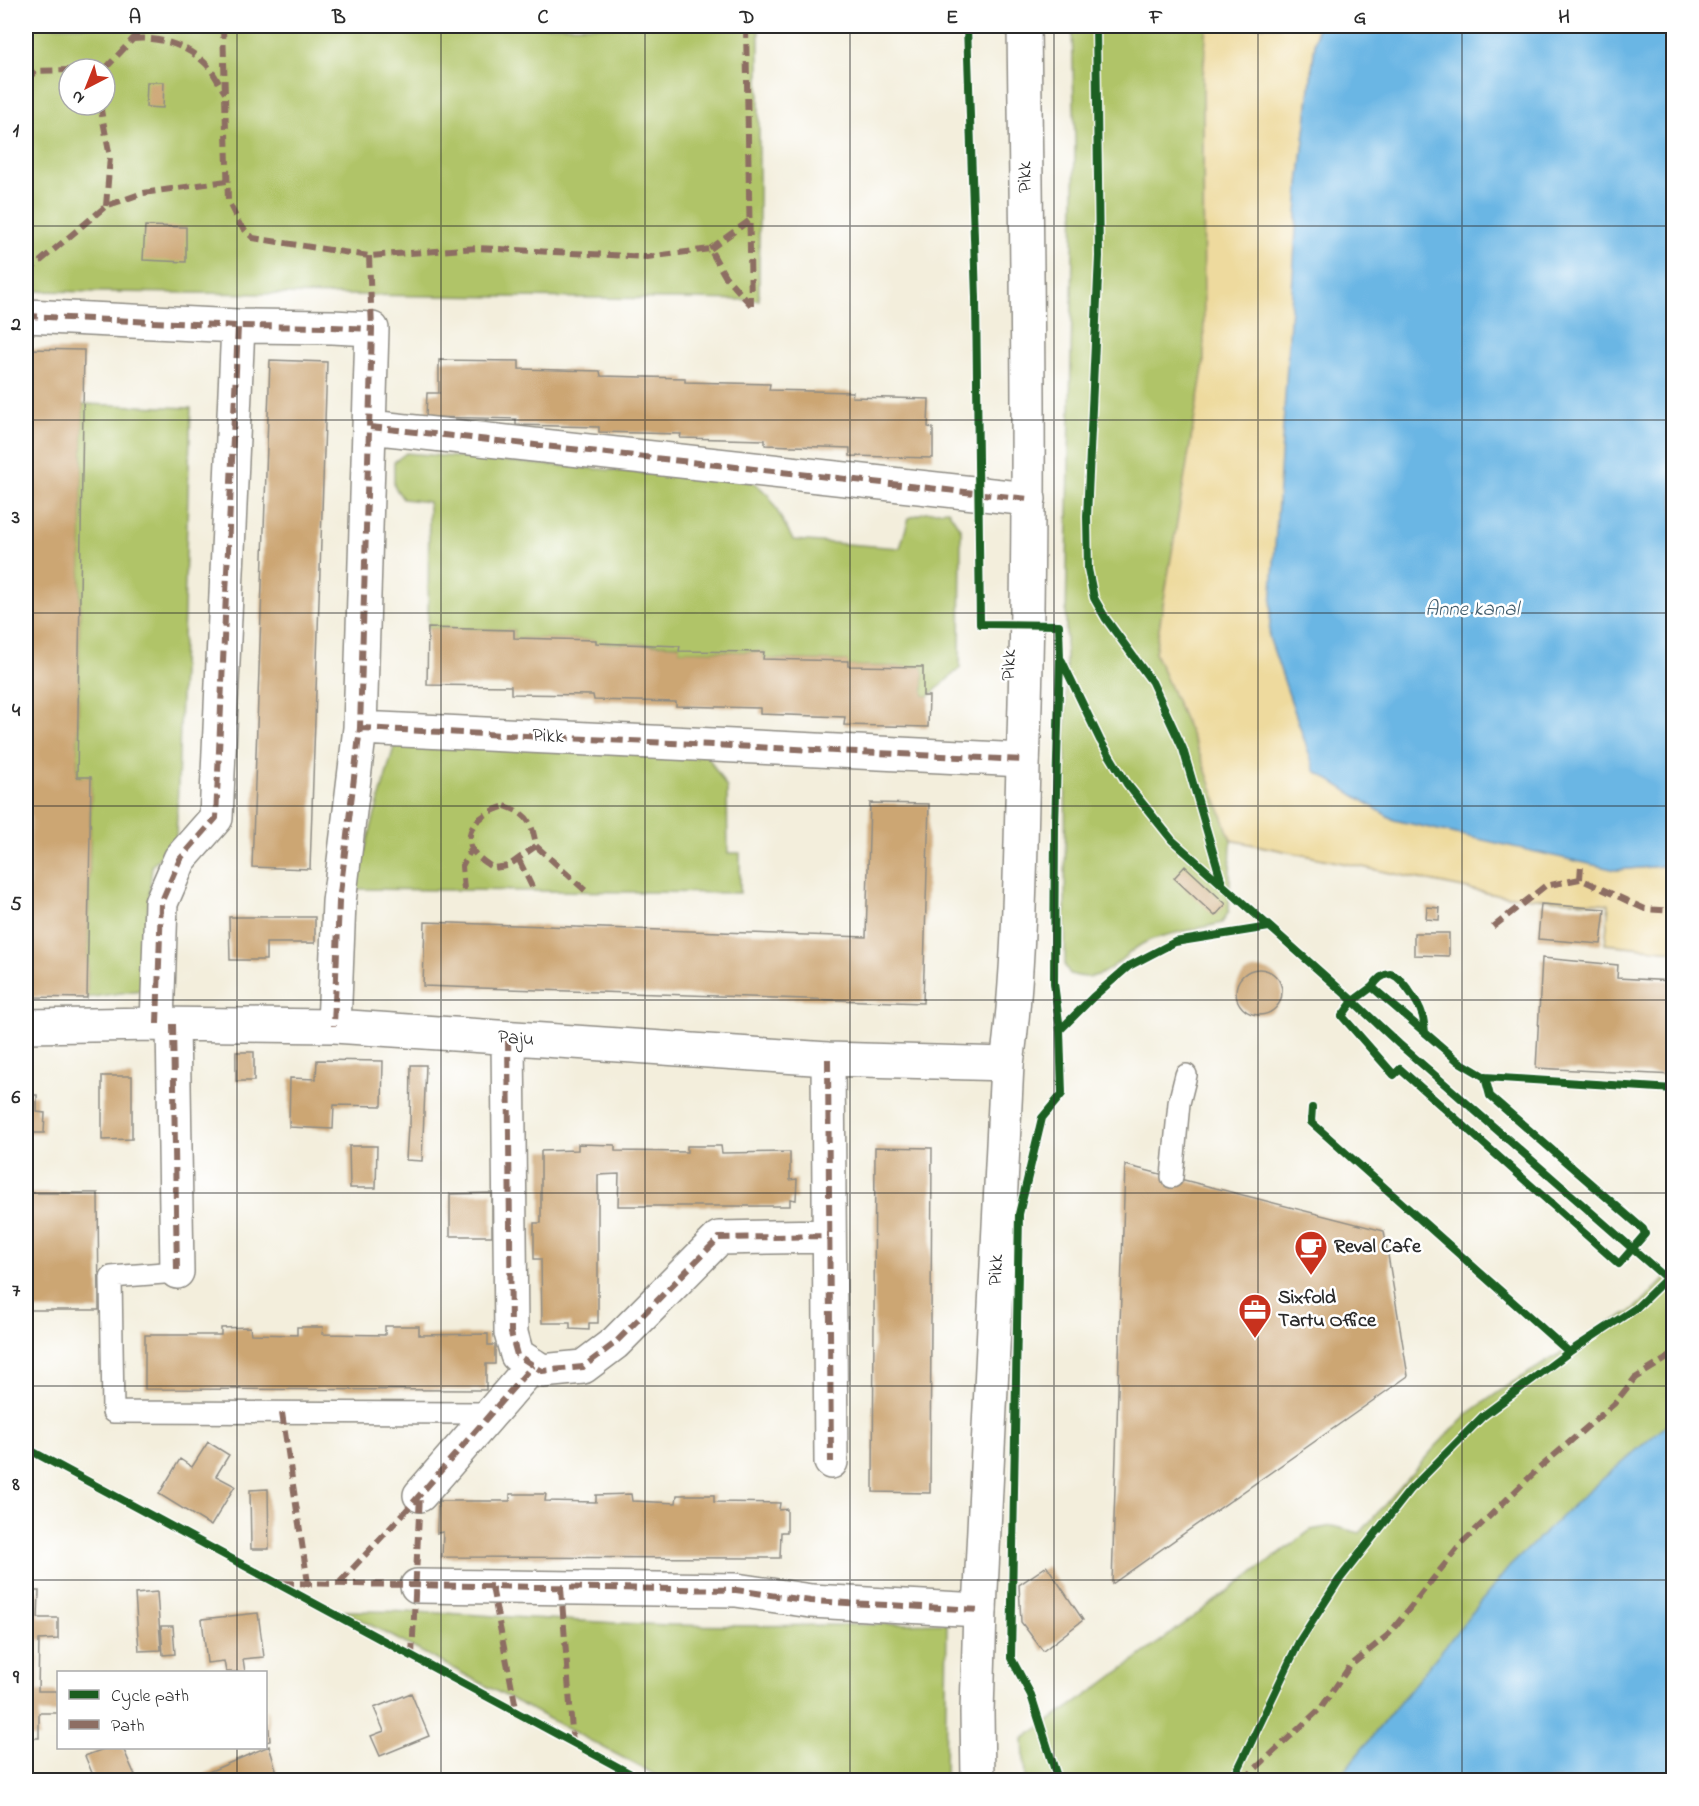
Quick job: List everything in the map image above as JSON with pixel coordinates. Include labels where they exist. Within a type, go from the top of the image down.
[{"type":"street","name":"Pikk","points":[[978,1780],[980,1610],[1007,1064],[1017,983],[1023,760],[1029,499],[1024,26]]},
{"type":"street","points":[[26,316],[238,326],[372,329],[360,728],[339,902],[346,921],[334,1026]]},
{"type":"street","points":[[177,1272],[161,903],[180,859],[216,818],[238,326]]},
{"type":"street","points":[[370,427],[1029,499]]},
{"type":"street","name":"Pikk","points":[[360,728],[1023,760]]},
{"type":"street","name":"Paju","points":[[26,1026],[165,1024],[334,1026],[828,1059],[1007,1064]]},
{"type":"street","points":[[508,1038],[511,1333],[517,1355],[542,1371],[583,1367],[615,1343],[719,1238],[829,1236]]},
{"type":"street","points":[[828,1059],[831,1462]]},
{"type":"street","points":[[420,1495],[533,1365]]},
{"type":"street","points":[[417,1586],[736,1590],[811,1601],[980,1610]]},
{"type":"lane","points":[[1172,1177],[1179,1103],[1186,1075]]},
{"type":"lane","points":[[177,1272],[111,1277],[113,1412],[491,1413]]},
{"type":"green space","points":[[26,26],[759,26],[759,300],[26,291]]},
{"type":"green space","points":[[1072,26],[1207,26],[1203,77],[1204,363],[1155,653],[1201,757],[1231,840],[1229,911],[1222,923],[1148,941],[1103,973],[1083,977],[1070,974],[1065,966],[1066,621],[1075,145]]},
{"type":"green space","points":[[83,404],[191,408],[176,841],[152,865],[141,990],[87,998],[91,777],[77,777]]},
{"type":"green space","points":[[406,453],[754,482],[769,496],[793,540],[900,548],[909,518],[925,512],[948,510],[961,530],[960,668],[929,696],[923,696],[923,667],[848,666],[847,661],[763,659],[764,652],[679,651],[679,645],[514,638],[514,630],[428,628],[429,502],[403,499],[394,486],[394,462]]},
{"type":"green space","points":[[399,729],[701,745],[727,788],[728,853],[740,853],[740,893],[354,889]]},
{"type":"green space","points":[[1673,1271],[1673,1419],[1585,1494],[1510,1567],[1337,1780],[1025,1780],[1023,1739],[1093,1691],[1311,1530],[1332,1526],[1360,1533],[1435,1447],[1469,1413],[1510,1384],[1636,1308]]},
{"type":"green space","points":[[344,1611],[425,1612],[668,1625],[947,1623],[945,1780],[665,1780]]},
{"type":"sand","points":[[1207,26],[1317,26],[1299,185],[1616,870],[1673,865],[1673,951],[1605,944],[1609,904],[1497,895],[1231,840],[1201,757],[1155,653],[1204,363],[1203,77]]},
{"type":"water","name":"Anne kanal","points":[[1317,26],[1673,26],[1673,865],[1616,870],[1394,820],[1315,771],[1269,637],[1299,185]]},
{"type":"water","points":[[1673,1419],[1673,1780],[1337,1780],[1509,1567],[1585,1494]]},
{"type":"building","points":[[147,82],[164,82],[163,108],[146,107]]},
{"type":"building","points":[[145,226],[186,227],[186,262],[143,260]]},
{"type":"building","points":[[26,349],[84,350],[77,777],[91,777],[87,998],[27,997],[31,777],[26,776]]},
{"type":"building","points":[[270,360],[327,362],[310,869],[252,867]]},
{"type":"building","points":[[439,360],[519,361],[519,369],[600,371],[601,376],[685,378],[685,382],[770,384],[769,390],[853,392],[852,397],[929,399],[928,427],[933,428],[933,458],[850,456],[850,448],[765,445],[765,440],[680,438],[681,434],[599,432],[599,427],[516,425],[516,419],[426,417],[427,393],[439,393]]},
{"type":"building","points":[[428,628],[514,630],[514,638],[596,640],[596,643],[680,646],[679,651],[764,652],[763,659],[848,661],[848,666],[923,667],[923,696],[929,696],[928,727],[844,725],[845,717],[760,714],[760,708],[676,706],[676,702],[594,700],[593,695],[511,694],[511,686],[427,685]]},
{"type":"building","points":[[870,803],[929,804],[923,1003],[423,986],[425,922],[866,937]]},
{"type":"building","points":[[1185,866],[1226,904],[1215,916],[1174,878]]},
{"type":"building","points":[[1541,904],[1605,909],[1601,944],[1538,939]]},
{"type":"building","points":[[1427,907],[1440,908],[1439,920],[1426,919]]},
{"type":"building","points":[[229,917],[315,917],[315,943],[266,943],[266,960],[230,960]]},
{"type":"building","points":[[1414,933],[1449,933],[1449,956],[1414,955]]},
{"type":"building","points":[[1542,958],[1618,965],[1617,978],[1674,981],[1674,1075],[1536,1068]]},
{"type":"building","points":[[1259,969],[1275,976],[1282,992],[1275,1008],[1259,1015],[1243,1008],[1236,992],[1243,976]]},
{"type":"building","points":[[236,1052],[254,1052],[254,1081],[236,1081]]},
{"type":"building","points":[[317,1060],[383,1061],[382,1106],[334,1105],[333,1129],[289,1127],[290,1078],[316,1079]]},
{"type":"building","points":[[411,1065],[426,1065],[422,1161],[406,1160],[408,1127],[410,1127]]},
{"type":"building","points":[[102,1076],[132,1076],[132,1139],[102,1140]]},
{"type":"building","points":[[26,1095],[37,1095],[37,1112],[45,1113],[44,1133],[26,1133]]},
{"type":"building","points":[[578,1144],[615,1145],[615,1151],[687,1152],[687,1146],[721,1146],[722,1153],[790,1152],[790,1180],[797,1179],[796,1200],[790,1199],[790,1206],[618,1206],[619,1174],[598,1175],[598,1323],[589,1323],[589,1330],[570,1329],[570,1323],[542,1323],[541,1259],[534,1259],[534,1223],[541,1223],[541,1151],[578,1150]]},
{"type":"building","points":[[349,1146],[377,1146],[376,1188],[350,1188]]},
{"type":"building","points":[[875,1147],[932,1148],[930,1493],[873,1492]]},
{"type":"building","points":[[1125,1165],[1384,1231],[1408,1376],[1112,1584]]},
{"type":"building","points":[[26,1193],[98,1193],[99,1310],[27,1310]]},
{"type":"building","points":[[492,1193],[492,1236],[450,1236],[450,1194]]},
{"type":"building","points":[[385,1326],[419,1326],[419,1335],[488,1334],[488,1345],[495,1345],[495,1364],[486,1364],[486,1390],[145,1389],[145,1335],[221,1335],[221,1328],[250,1327],[251,1334],[297,1335],[297,1327],[323,1327],[322,1334],[385,1335]]},
{"type":"building","points":[[208,1442],[229,1455],[216,1476],[235,1486],[211,1526],[159,1494],[180,1459],[192,1467]]},
{"type":"building","points":[[268,1489],[269,1549],[251,1549],[250,1490]]},
{"type":"building","points":[[510,1494],[546,1494],[545,1501],[596,1502],[596,1495],[631,1494],[632,1501],[676,1503],[677,1495],[714,1495],[714,1502],[780,1503],[779,1510],[787,1509],[787,1532],[781,1532],[780,1558],[442,1557],[443,1532],[437,1533],[438,1501],[510,1501]]},
{"type":"building","points":[[1047,1566],[1083,1620],[1043,1651],[1021,1622],[1019,1585]]},
{"type":"building","points":[[26,1591],[39,1591],[38,1618],[58,1618],[58,1639],[39,1640],[38,1691],[57,1691],[57,1713],[39,1713],[39,1738],[26,1738]]},
{"type":"building","points":[[157,1592],[161,1650],[139,1651],[135,1594]]},
{"type":"building","points":[[258,1613],[264,1657],[243,1659],[245,1671],[226,1671],[224,1661],[207,1663],[202,1619]]},
{"type":"building","points":[[161,1626],[173,1626],[175,1654],[163,1655]]},
{"type":"building","points":[[411,1693],[429,1736],[380,1756],[371,1736],[384,1731],[374,1708]]},
{"type":"building","points":[[267,1709],[270,1741],[267,1742]]},
{"type":"building","points":[[269,1746],[278,1776],[267,1780],[198,1780],[197,1777],[262,1749],[267,1749]]},
{"type":"building","points":[[103,1749],[123,1749],[137,1780],[95,1780],[85,1756]]},
{"type":"marked path","points":[[116,57],[145,26]]},
{"type":"marked path","points":[[223,26],[228,201],[240,225],[253,238],[369,256],[478,248],[647,257],[710,249],[725,276],[751,305]]},
{"type":"marked path","points":[[746,26],[751,305]]},
{"type":"marked path","points":[[133,39],[163,41],[192,52],[207,65],[225,93]]},
{"type":"marked path","points":[[26,79],[37,71],[57,70]]},
{"type":"marked path","points":[[102,117],[110,157],[106,206]]},
{"type":"marked path","points":[[26,273],[106,206],[143,193],[227,181]]},
{"type":"marked path","points":[[710,249],[750,220]]},
{"type":"marked path","points":[[369,256],[372,329]]},
{"type":"marked path","points":[[26,316],[238,326],[372,329],[360,728],[339,902],[334,1026]]},
{"type":"marked path","points":[[157,1024],[161,903],[180,859],[216,818],[238,326]]},
{"type":"marked path","points":[[370,427],[1029,499]]},
{"type":"marked path","points":[[360,728],[1023,760]]},
{"type":"marked path","points":[[505,806],[519,812],[528,820],[536,846],[508,866],[493,868],[481,860],[472,849],[470,833],[473,826],[484,816],[505,806]]},
{"type":"marked path","points":[[536,846],[587,892]]},
{"type":"marked path","points":[[464,890],[462,866],[472,848]]},
{"type":"marked path","points":[[519,860],[534,891]]},
{"type":"marked path","points":[[1580,879],[1581,865]]},
{"type":"marked path","points":[[1493,927],[1545,886],[1580,879],[1645,909],[1674,911]]},
{"type":"marked path","points":[[173,1024],[177,1272]]},
{"type":"marked path","points":[[508,1038],[511,1333],[517,1355],[542,1371],[583,1367],[615,1343],[719,1238],[829,1236]]},
{"type":"marked path","points":[[828,1059],[831,1462]]},
{"type":"marked path","points":[[1243,1780],[1321,1708],[1350,1666],[1389,1634],[1461,1544],[1537,1470],[1614,1404],[1635,1378],[1674,1354]]},
{"type":"marked path","points":[[340,1582],[404,1513],[533,1365]]},
{"type":"marked path","points":[[282,1413],[308,1583]]},
{"type":"marked path","points":[[412,1656],[420,1495]]},
{"type":"marked path","points":[[282,1583],[736,1590],[811,1601],[980,1610]]},
{"type":"marked path","points":[[492,1587],[517,1713]]},
{"type":"marked path","points":[[561,1588],[573,1744]]},
{"type":"cycle path","points":[[967,26],[976,298],[980,624],[1059,625],[1054,983],[1060,1030],[1062,1094],[1042,1118],[1019,1214],[1011,1658],[1031,1695],[1058,1780]]},
{"type":"cycle path","points":[[1096,26],[1099,256],[1087,517],[1088,569],[1094,598],[1106,619],[1152,682],[1183,749],[1222,883]]},
{"type":"cycle path","points":[[1062,661],[1100,740],[1127,784],[1172,840],[1399,1044],[1674,1285]]},
{"type":"cycle path","points":[[1060,1030],[1129,966],[1175,942],[1269,927]]},
{"type":"cycle path","points":[[1372,987],[1387,974],[1399,979],[1420,1009],[1425,1032]]},
{"type":"cycle path","points":[[1485,1077],[1490,1096],[1643,1229],[1645,1234],[1619,1264],[1400,1069],[1394,1075],[1342,1016],[1353,1001],[1372,987],[1458,1061],[1485,1077],[1674,1089]]},
{"type":"cycle path","points":[[1312,1108],[1311,1122],[1569,1352]]},
{"type":"cycle path","points":[[1233,1780],[1299,1642],[1339,1580],[1410,1490],[1483,1416],[1569,1352],[1636,1308],[1674,1271]]},
{"type":"cycle path","points":[[26,1448],[642,1780]]},
{"type":"place","name":"Reval Cafe","points":[[1311,1276]]},
{"type":"place","name":"Sixfold Tartu Office","points":[[1255,1339]]}]
